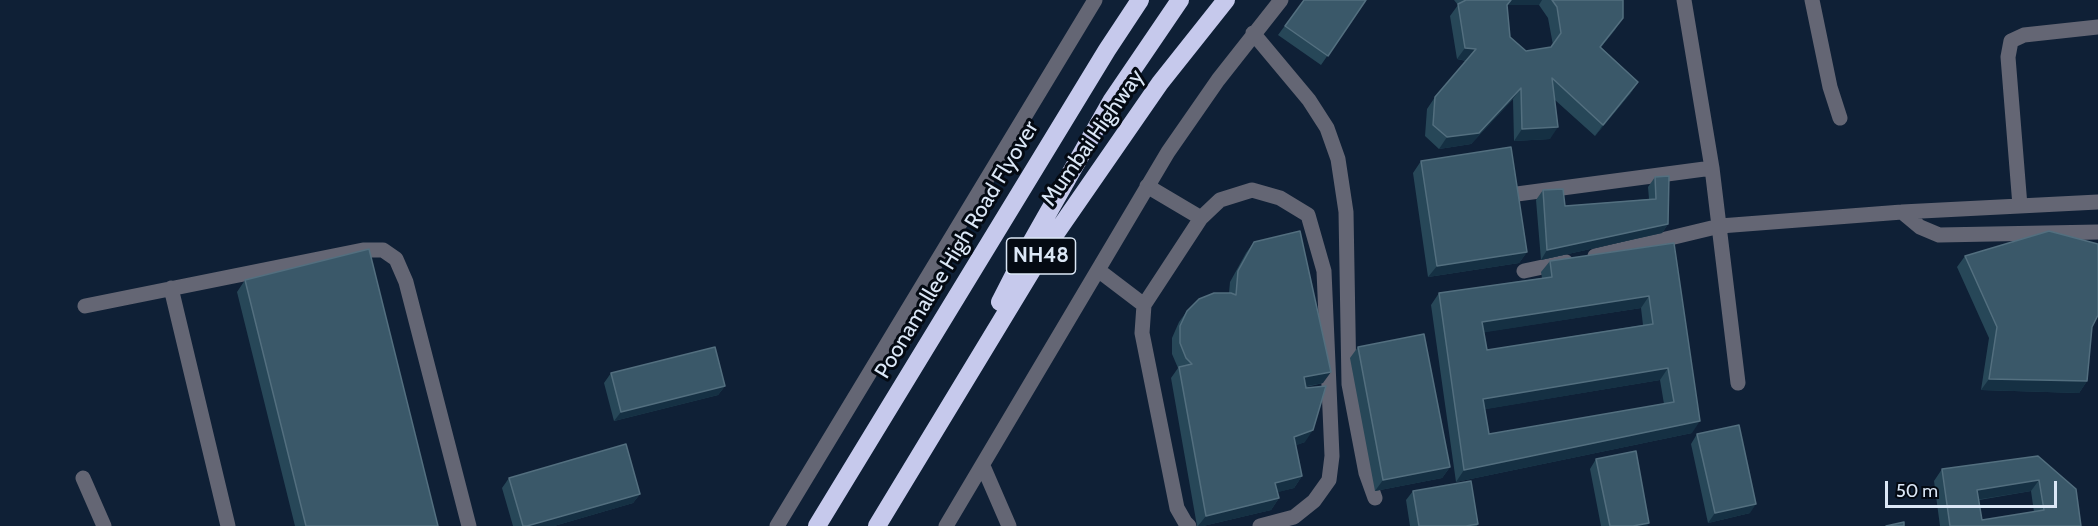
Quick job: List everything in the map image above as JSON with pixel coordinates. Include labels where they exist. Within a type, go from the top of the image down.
[{"type":"highway","name":"Poonamallee High Road Flyover","points":[[817,526],[1107,50],[1140,0]]},
{"type":"highway","points":[[972,370],[997,310],[1023,257],[1071,170],[1112,100],[1180,0]]},
{"type":"highway","name":"Mumbai Highway","points":[[877,526],[1043,252],[1160,83],[1227,0]]},
{"type":"street","points":[[777,526],[1095,0]]},
{"type":"street","points":[[946,526],[1147,186],[1202,102],[1253,33],[1281,0]]},
{"type":"street","points":[[1684,0],[1712,168],[1738,383]]},
{"type":"street","points":[[1812,0],[1830,87],[1840,118]]},
{"type":"street","points":[[2020,206],[2008,57],[2011,41],[2024,35],[2098,27]]},
{"type":"street","points":[[1253,33],[1310,100],[1327,128],[1338,159],[1346,212],[1349,384],[1366,473],[1375,498]]},
{"type":"street","points":[[1517,194],[1712,168]]},
{"type":"street","points":[[1147,186],[1201,218]]},
{"type":"street","points":[[1189,526],[1177,507],[1172,484],[1142,333],[1144,305],[1201,218],[1220,200],[1252,190],[1280,198],[1308,215],[1324,271],[1332,456],[1329,480],[1314,501],[1294,517],[1260,526]]},
{"type":"street","points":[[1524,271],[1678,238],[1720,226],[1902,212],[2098,202]]},
{"type":"street","points":[[1902,212],[1920,227],[1939,235],[2098,232]]},
{"type":"street","points":[[85,306],[363,250],[383,250],[396,260],[406,282],[469,526]]},
{"type":"street","points":[[1098,270],[1144,305]]},
{"type":"street","points":[[171,288],[228,526]]},
{"type":"street","points":[[983,466],[1009,526]]},
{"type":"street","points":[[83,478],[104,526]]},
{"type":"building","points":[[1304,0],[1366,0],[1328,56],[1285,26]]},
{"type":"building","points":[[1466,0],[1511,0],[1507,5],[1510,37],[1526,51],[1551,47],[1561,33],[1557,7],[1552,0],[1623,0],[1623,18],[1600,47],[1638,82],[1603,125],[1552,78],[1558,127],[1522,129],[1521,88],[1479,133],[1447,137],[1433,125],[1435,97],[1476,49],[1465,48],[1458,4]]},
{"type":"building","points":[[1511,147],[1527,252],[1437,266],[1421,161]]},
{"type":"building","points":[[1669,176],[1668,224],[1547,250],[1543,190],[1563,189],[1565,206],[1656,199],[1655,177]]},
{"type":"building","points":[[1300,231],[1331,372],[1304,377],[1306,388],[1326,386],[1313,430],[1294,437],[1302,476],[1275,483],[1279,498],[1206,516],[1179,367],[1192,364],[1186,358],[1180,343],[1180,326],[1187,311],[1199,299],[1214,293],[1236,295],[1238,271],[1254,242]]},
{"type":"building","points":[[2049,231],[2098,244],[2098,315],[2092,327],[2087,381],[1989,379],[1997,327],[1965,256]]},
{"type":"building","points":[[1674,243],[1700,421],[1464,470],[1439,293],[1552,277],[1550,261]],"holes":[[[1649,296],[1653,324],[1487,350],[1482,322]],[[1668,368],[1674,402],[1489,434],[1483,399]]]},
{"type":"building","points":[[369,249],[438,526],[306,526],[245,280]]},
{"type":"building","points":[[1424,334],[1450,467],[1383,480],[1358,347]]},
{"type":"building","points":[[715,347],[725,386],[621,412],[611,373]]},
{"type":"building","points":[[1739,425],[1756,504],[1715,513],[1697,434]]},
{"type":"building","points":[[626,444],[640,494],[523,526],[509,478]]},
{"type":"building","points":[[1636,451],[1649,523],[1610,526],[1596,459]]},
{"type":"building","points":[[2038,456],[2076,489],[2081,526],[1950,526],[1942,469]],"holes":[[[2039,480],[2044,510],[1982,520],[1977,490]]]},
{"type":"building","points":[[1471,481],[1478,524],[1419,526],[1413,491]]},
{"type":"building","points":[[1904,522],[1904,526],[1886,526]]}]
